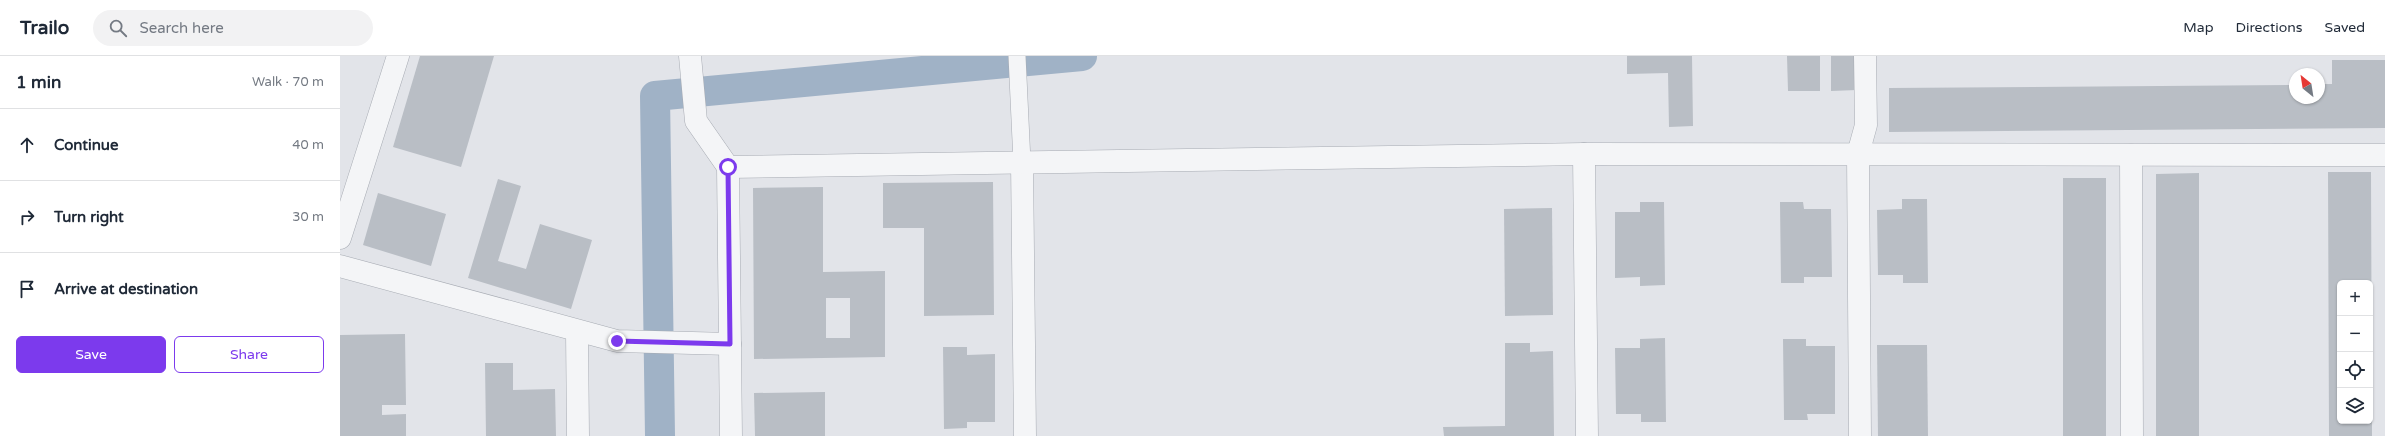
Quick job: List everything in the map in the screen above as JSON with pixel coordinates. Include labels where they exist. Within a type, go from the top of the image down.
[{"type":"street","points":[[340,238],[398,56]]},
{"type":"street","points":[[690,56],[696,122],[728,167],[731,436]]},
{"type":"street","points":[[1860,436],[1858,154],[1866,125],[1865,56]]},
{"type":"street","points":[[728,167],[1584,154],[2385,155]]},
{"type":"street","points":[[1584,154],[1587,436]]},
{"type":"street","points":[[2131,155],[2132,436]]},
{"type":"street","points":[[1022,162],[1025,436]]},
{"type":"street","points":[[340,266],[617,341],[730,344]]},
{"type":"street","points":[[577,331],[578,436]]},
{"type":"lane","points":[[1017,56],[1022,162]]},
{"type":"building","points":[[420,56],[494,56],[461,167],[393,147]]},
{"type":"building","points":[[1627,56],[1692,56],[1693,126],[1669,127],[1668,73],[1627,74]]},
{"type":"building","points":[[1787,56],[1820,56],[1820,91],[1788,91]]},
{"type":"building","points":[[1831,56],[1857,56],[1857,90],[1831,91]]},
{"type":"building","points":[[2332,60],[2385,60],[2385,128],[1889,132],[1889,88],[2289,85],[2289,104],[2325,104],[2325,84],[2332,84]]},
{"type":"building","points":[[2328,172],[2371,172],[2371,280],[2337,280],[2337,424],[2372,424],[2372,436],[2329,436]]},
{"type":"building","points":[[2199,173],[2199,436],[2156,436],[2156,174]]},
{"type":"building","points":[[2063,178],[2106,178],[2106,436],[2063,436]]},
{"type":"building","points":[[498,179],[521,186],[498,261],[526,269],[540,224],[592,240],[571,309],[468,278]]},
{"type":"building","points":[[993,182],[994,315],[924,316],[924,228],[883,228],[883,183]]},
{"type":"building","points":[[823,187],[823,272],[885,271],[885,357],[754,359],[753,188]],"holes":[[[826,298],[850,298],[850,338],[826,338]]]},
{"type":"building","points":[[378,193],[446,214],[431,266],[363,245]]},
{"type":"building","points":[[1902,199],[1927,199],[1928,283],[1903,283],[1903,275],[1878,275],[1877,210],[1902,209]]},
{"type":"building","points":[[1640,202],[1664,202],[1665,285],[1640,286],[1640,277],[1615,278],[1615,212],[1640,212]]},
{"type":"building","points":[[1780,202],[1803,202],[1804,209],[1831,209],[1832,277],[1804,277],[1804,283],[1781,283]]},
{"type":"building","points":[[1552,208],[1553,315],[1505,316],[1504,209]]},
{"type":"building","points":[[405,334],[406,405],[382,405],[382,415],[406,414],[406,436],[340,436],[340,335]]},
{"type":"building","points":[[1665,338],[1666,422],[1641,422],[1641,414],[1616,414],[1615,348],[1640,348],[1640,339]]},
{"type":"building","points":[[1783,339],[1806,339],[1806,346],[1835,346],[1835,414],[1807,414],[1808,420],[1784,420]]},
{"type":"building","points":[[1505,343],[1530,343],[1530,352],[1553,351],[1554,436],[1444,436],[1443,427],[1505,426]]},
{"type":"building","points":[[1877,345],[1927,345],[1928,436],[1878,436]]},
{"type":"building","points":[[943,347],[967,347],[967,355],[995,354],[995,422],[967,422],[967,428],[944,429]]},
{"type":"building","points":[[485,363],[513,363],[513,390],[555,389],[556,436],[486,436]]},
{"type":"building","points":[[825,392],[825,436],[755,436],[754,393]]},
{"type":"waterway","points":[[660,436],[655,96],[1082,56]]},
{"type":"route","points":[[617,341],[730,344],[728,167]]}]
